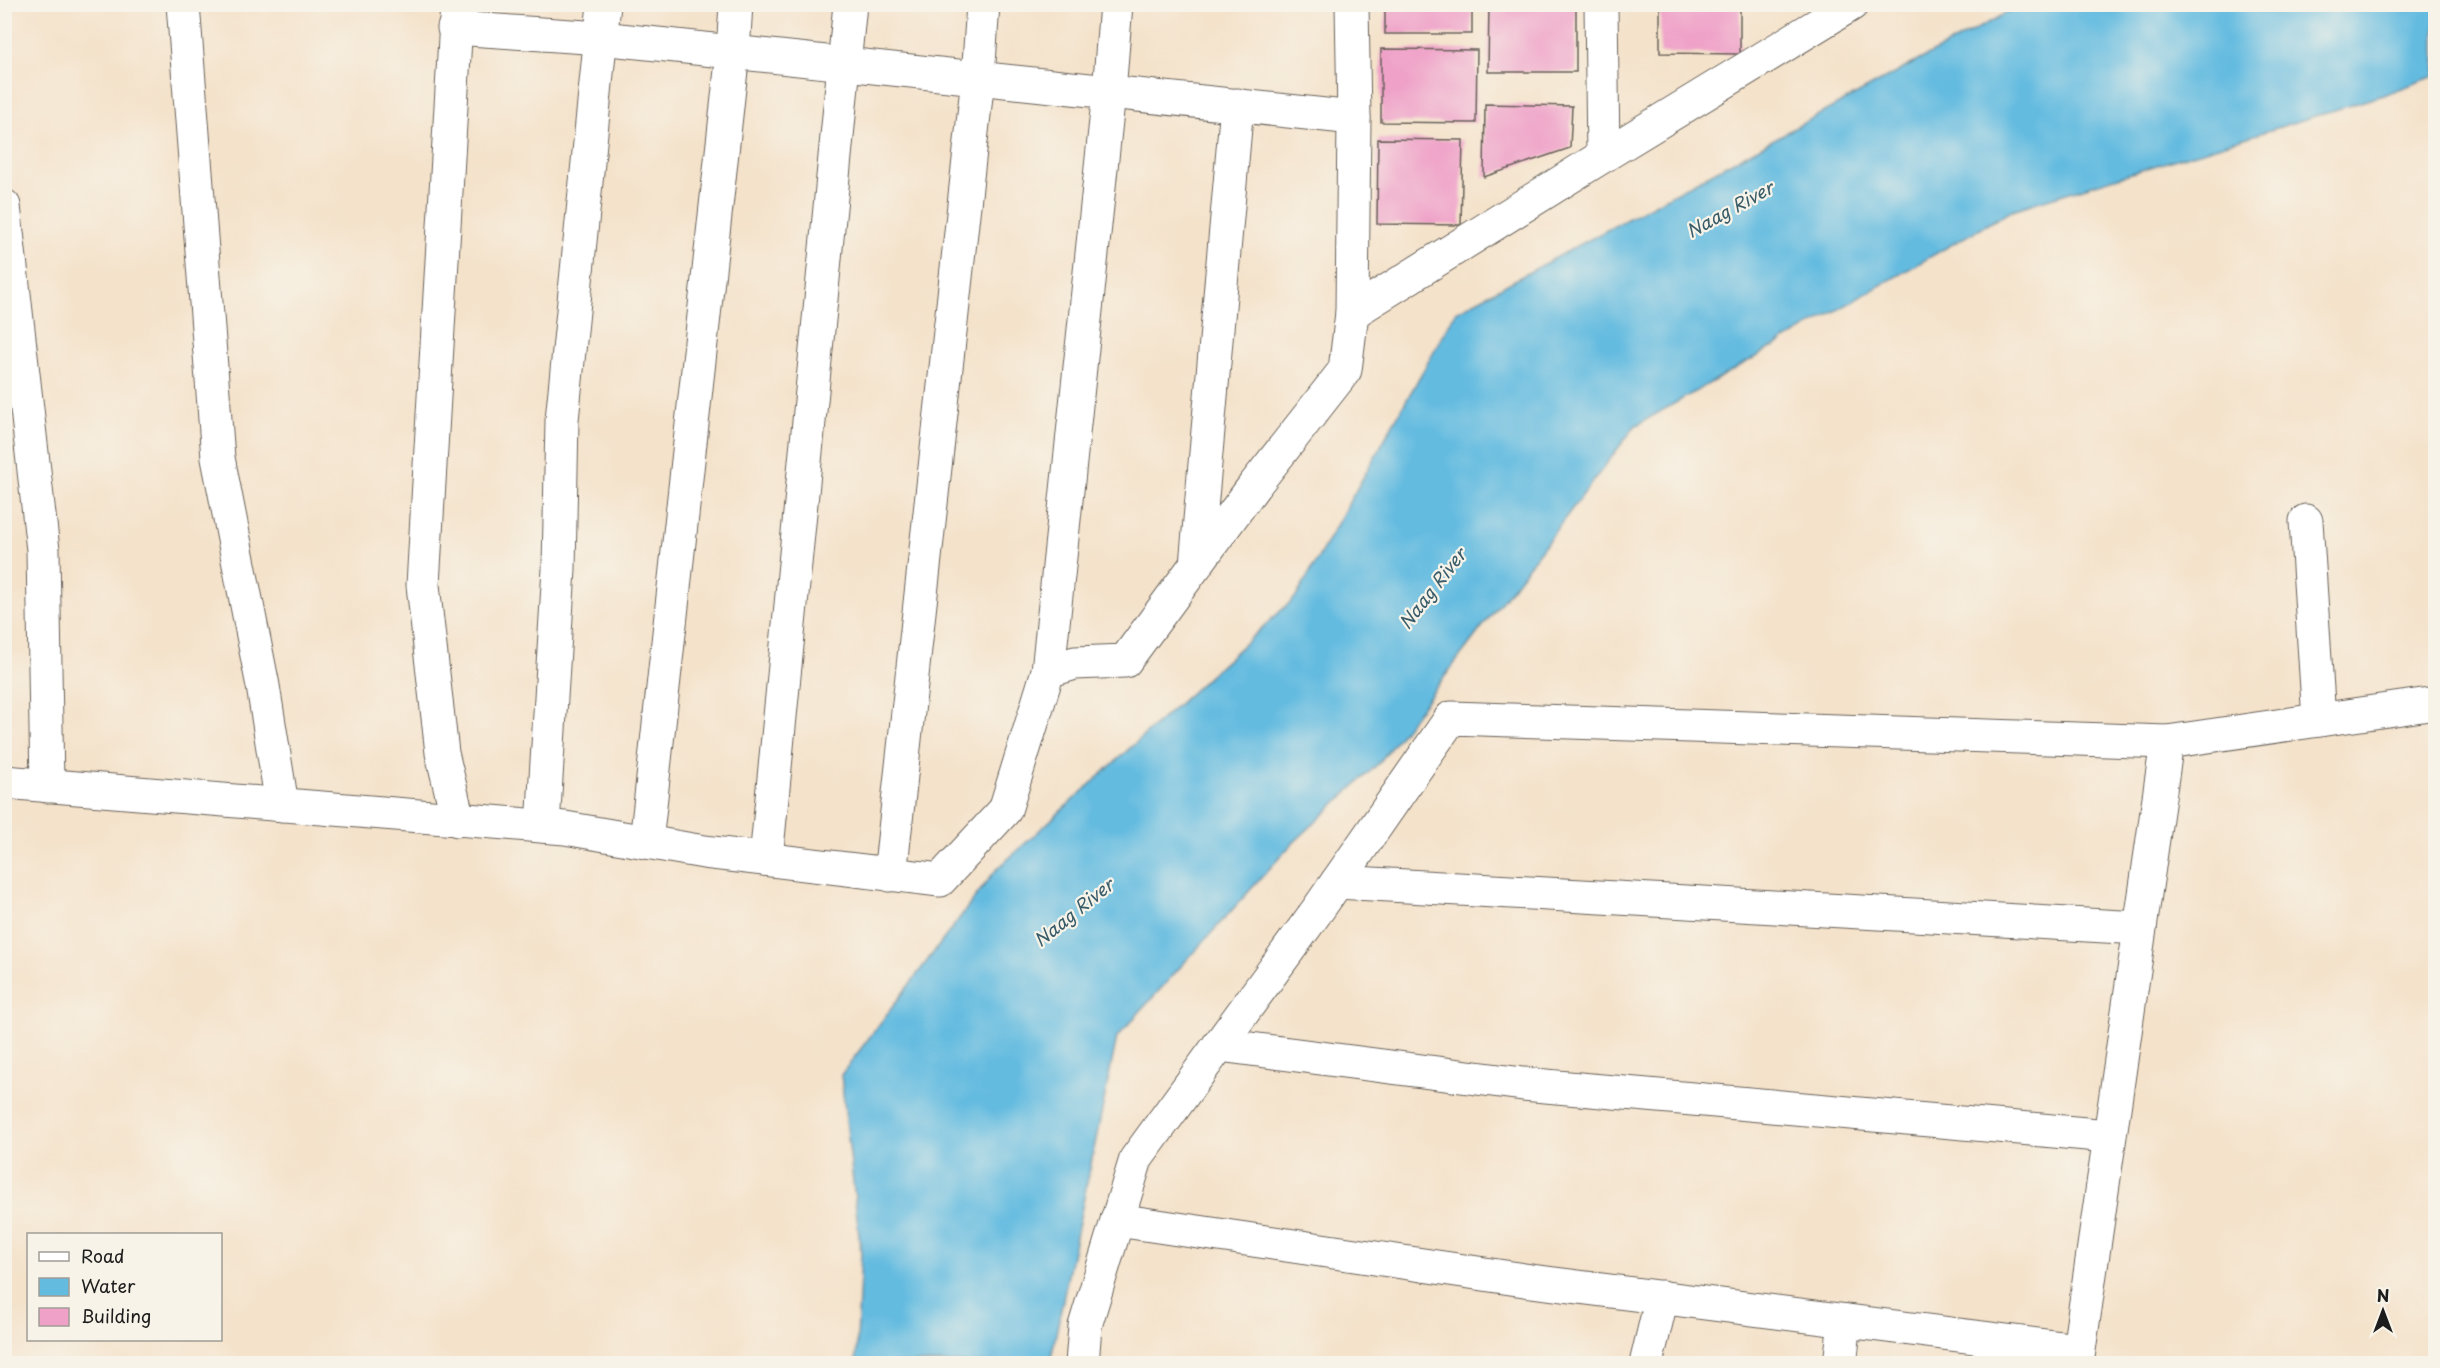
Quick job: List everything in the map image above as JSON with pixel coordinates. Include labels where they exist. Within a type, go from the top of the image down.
[{"type":"street","points":[[183,4],[219,458],[263,686],[282,805]]},
{"type":"street","points":[[543,826],[559,569],[562,420],[604,4]]},
{"type":"street","points":[[646,842],[733,52],[736,4]]},
{"type":"street","points":[[766,859],[850,4]]},
{"type":"street","points":[[890,874],[978,78],[983,4]]},
{"type":"street","points":[[4,782],[543,826],[766,859],[940,880],[1005,810],[1048,670],[1109,92],[1116,4]]},
{"type":"street","points":[[1048,670],[1075,663],[1125,661],[1254,486],[1345,370],[1352,313],[1354,118],[1352,4]]},
{"type":"street","points":[[1601,4],[1603,156]]},
{"type":"street","points":[[1352,313],[1852,4]]},
{"type":"street","points":[[458,820],[442,753],[423,585],[455,16],[601,38],[1354,118]]},
{"type":"street","points":[[1196,565],[1237,105]]},
{"type":"street","points":[[4,206],[43,550],[47,786]]},
{"type":"street","points":[[2306,521],[2319,720]]},
{"type":"street","points":[[1082,1364],[1085,1326],[1136,1159],[1337,882],[1451,718],[2167,742],[2436,703]]},
{"type":"street","points":[[1118,1220],[1531,1281],[1845,1321],[2078,1357],[2167,742]]},
{"type":"street","points":[[1337,882],[2140,928]]},
{"type":"street","points":[[1219,1046],[1523,1084],[2109,1136]]},
{"type":"street","points":[[1646,1364],[1662,1297]]},
{"type":"street","points":[[1840,1364],[1845,1321]]},
{"type":"water","name":"Naag River","points":[[2042,4],[2435,5],[2435,76],[2383,95],[2012,210],[1635,426],[1379,763],[1290,846],[1117,1037],[1050,1363],[856,1363],[861,1253],[841,1075],[995,871],[1296,597],[1456,312],[2006,13]]},
{"type":"building","points":[[1385,4],[1472,4],[1472,34],[1385,34]]},
{"type":"building","points":[[1489,4],[1576,4],[1576,72],[1488,72]]},
{"type":"building","points":[[1660,4],[1740,4],[1740,54],[1660,53]]},
{"type":"building","points":[[1381,49],[1477,50],[1476,123],[1381,122]]},
{"type":"building","points":[[1485,104],[1572,106],[1570,148],[1484,177]]},
{"type":"building","points":[[1378,139],[1463,140],[1461,225],[1377,224]]}]
